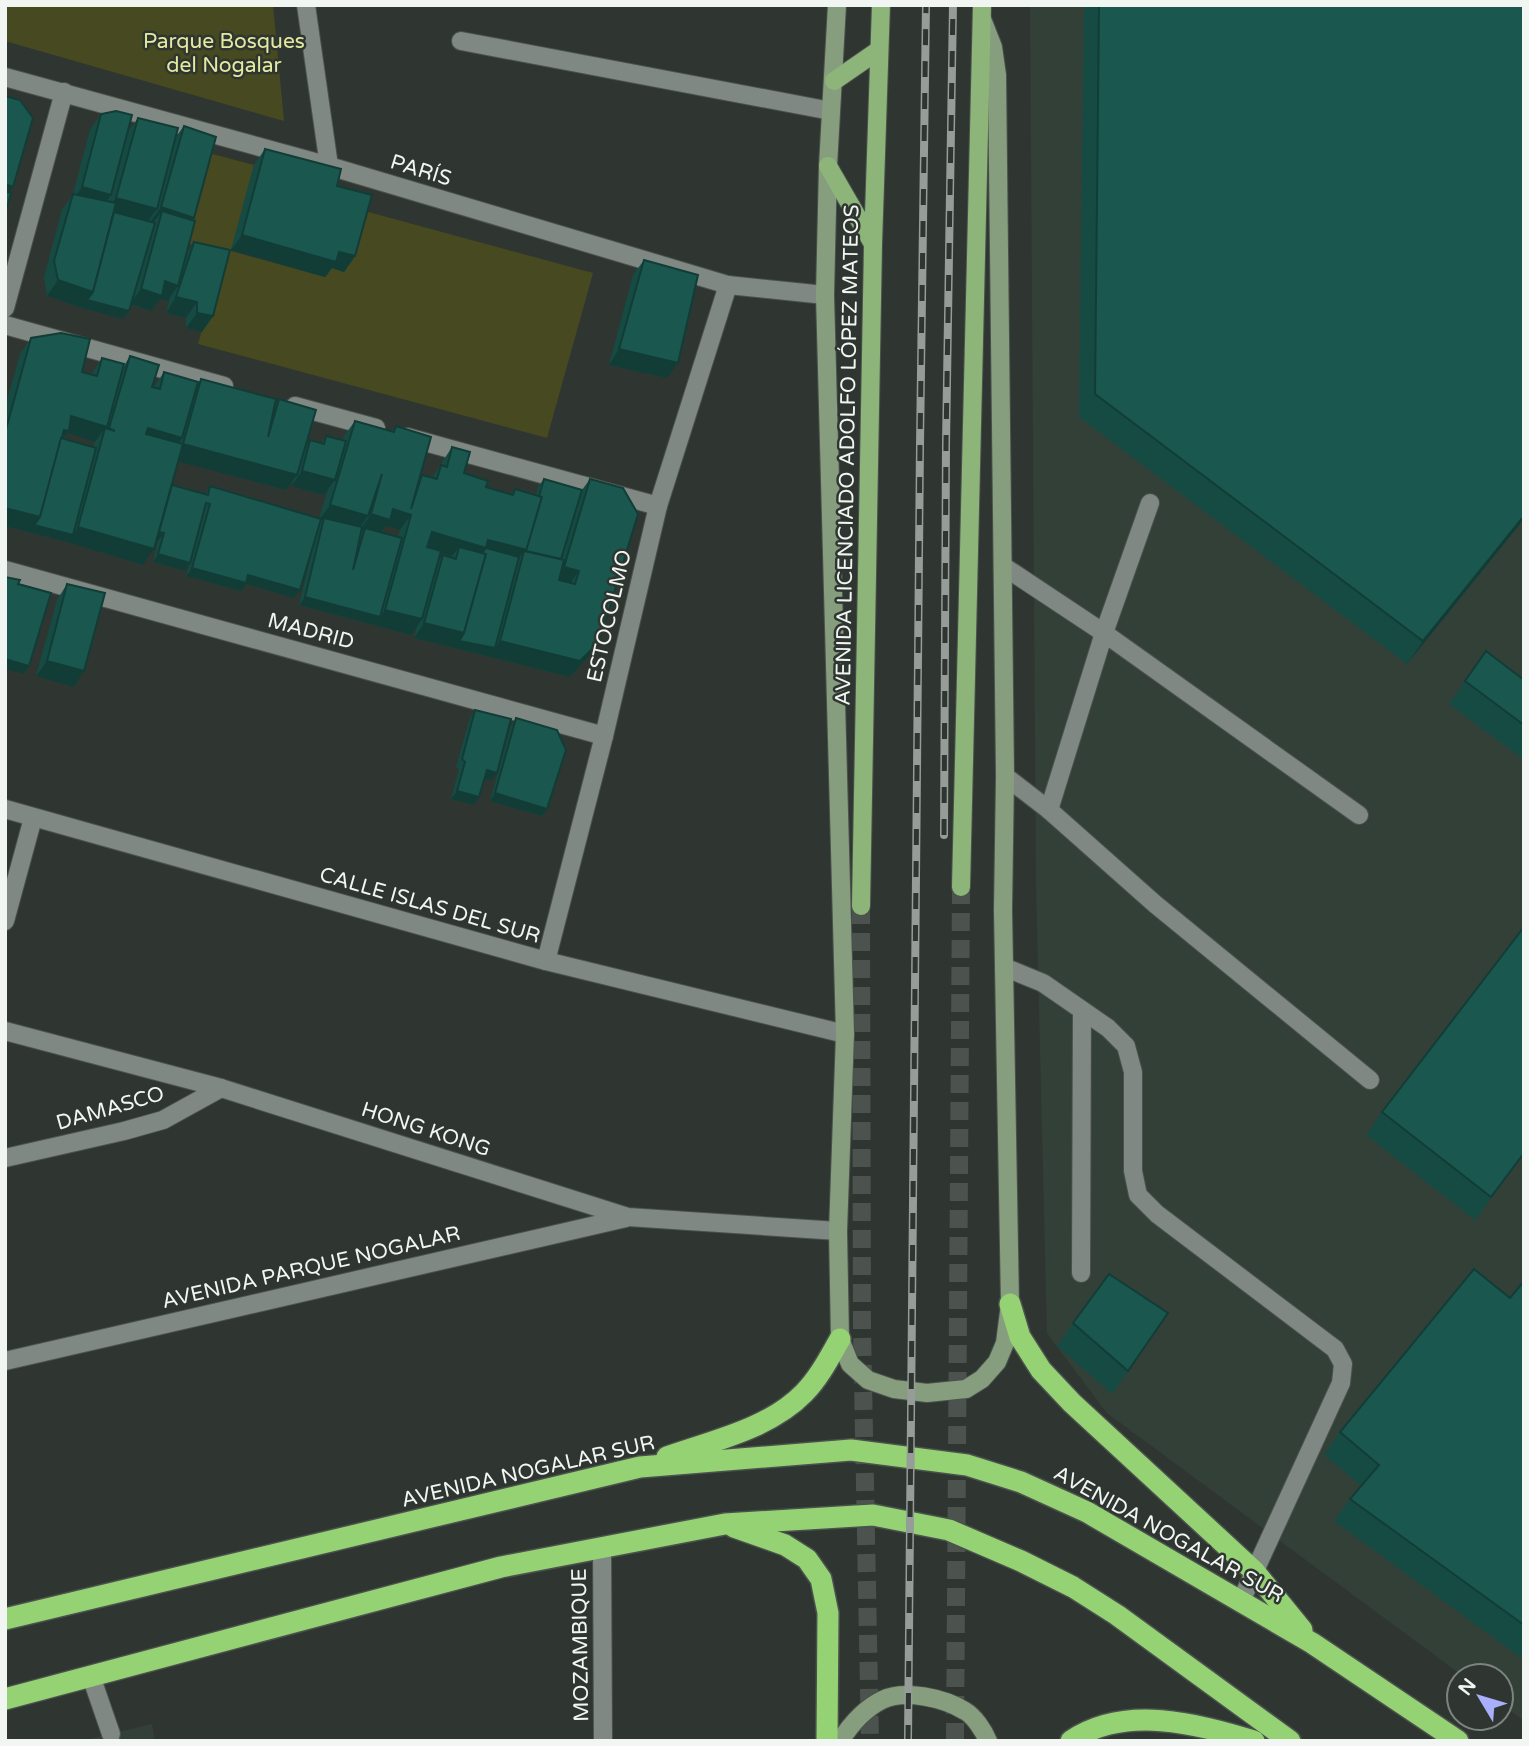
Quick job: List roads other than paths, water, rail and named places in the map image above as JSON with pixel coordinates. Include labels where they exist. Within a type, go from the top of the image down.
[{"type":"highway","points":[[1010,1304],[1020,1337],[1041,1370],[1100,1429],[1254,1572],[1312,1643]]},
{"type":"highway","points":[[640,1467],[767,1420],[790,1406],[819,1375],[840,1339]]},
{"type":"highway","name":"AVENIDA NOGALAR SUR","points":[[5,1619],[640,1467],[851,1450],[967,1465],[1021,1482],[1087,1512],[1312,1643],[1458,1741]]},
{"type":"highway","points":[[5,1699],[501,1567],[725,1524],[873,1515],[949,1530],[1073,1587],[1117,1615],[1290,1741]]},
{"type":"highway","points":[[725,1524],[785,1545],[807,1559],[821,1580],[828,1613],[827,1741]]},
{"type":"highway","points":[[1071,1741],[1078,1735],[1118,1721],[1166,1721],[1214,1729],[1254,1741]]},
{"type":"main road","name":"AVENIDA LICENCIADO ADOLFO LÓPEZ MATEOS","points":[[861,906],[873,244],[881,5]]},
{"type":"main road","points":[[961,887],[982,12]]},
{"type":"main road","points":[[834,81],[879,50]]},
{"type":"main road","points":[[828,166],[873,244]]},
{"type":"street","points":[[306,5],[329,166]]},
{"type":"street","points":[[837,5],[828,166],[825,295],[845,1034],[838,1231],[840,1339],[850,1364],[868,1380],[894,1390],[927,1393],[966,1389],[982,1379],[996,1362],[1005,1343],[1010,1304],[1004,967],[1006,776],[997,75],[993,47],[982,12]]},
{"type":"street","points":[[461,41],[831,111]]},
{"type":"street","name":"PARÍS","points":[[5,77],[329,166],[728,285],[825,295]]},
{"type":"street","points":[[5,308],[64,92]]},
{"type":"street","name":"ESTOCOLMO","points":[[546,961],[604,736],[658,506],[728,285]]},
{"type":"street","points":[[5,325],[245,392]]},
{"type":"street","points":[[285,403],[658,506]]},
{"type":"street","points":[[1049,810],[1104,634],[1150,503]]},
{"type":"street","points":[[1003,566],[1104,634],[1359,815]]},
{"type":"street","name":"MADRID","points":[[5,570],[604,736]]},
{"type":"street","points":[[1006,776],[1049,810],[1155,904],[1370,1080]]},
{"type":"street","name":"CALLE ISLAS DEL SUR","points":[[5,809],[546,961],[845,1034]]},
{"type":"street","points":[[5,922],[33,818]]},
{"type":"street","points":[[1004,967],[1043,983],[1108,1028],[1126,1046],[1133,1072],[1133,1171],[1138,1195],[1157,1214],[1335,1349],[1343,1364],[1341,1383],[1241,1601]]},
{"type":"street","points":[[1082,1010],[1082,1273]]},
{"type":"street","name":"HONG KONG","points":[[5,1031],[221,1088],[628,1217],[838,1231]]},
{"type":"street","name":"DAMASCO","points":[[5,1158],[124,1132],[163,1120],[221,1088]]},
{"type":"street","name":"AVENIDA PARQUE NOGALAR","points":[[5,1361],[628,1217]]},
{"type":"street","name":"MOZAMBIQUE","points":[[601,1548],[604,1741]]},
{"type":"street","points":[[91,1676],[111,1734]]},
{"type":"street","points":[[840,1741],[863,1711],[885,1699],[905,1695],[937,1700],[968,1712],[988,1741]]},
{"type":"tunnel","points":[[955,1741],[961,887]]},
{"type":"tunnel","points":[[861,906],[862,1329],[870,1741]]},
{"type":"railway","points":[[908,1741],[926,5]]},
{"type":"railway","points":[[944,835],[946,444],[953,5]]},
{"type":"park label","name":"Parque Bosques del Nogalar","points":[[224,53]]}]
